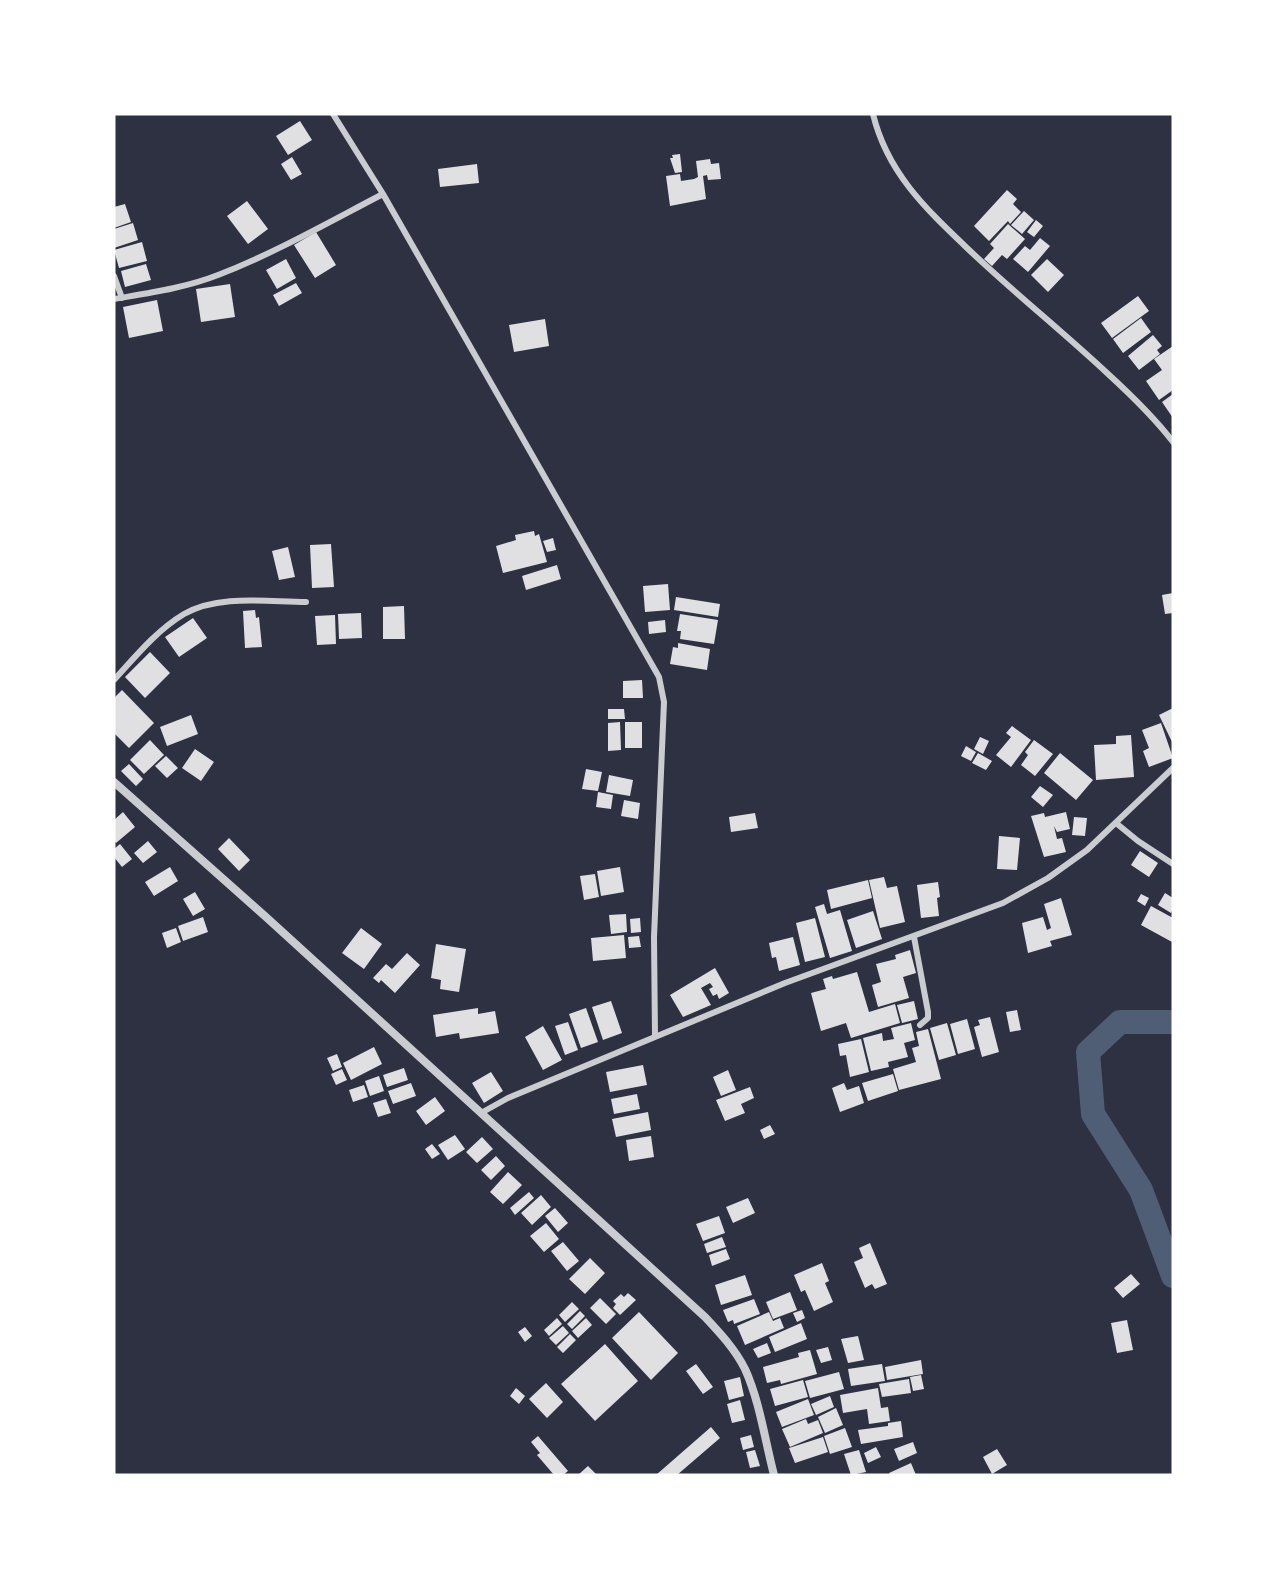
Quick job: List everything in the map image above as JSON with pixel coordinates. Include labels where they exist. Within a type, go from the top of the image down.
[{"type":"street","points":[[333,114],[383,194],[659,677],[664,702],[654,937],[655,1036]]},
{"type":"street","points":[[873,114],[889,158],[908,189],[923,206],[986,266],[1122,386],[1173,442]]},
{"type":"street","points":[[114,276],[118,299],[158,292],[216,275],[383,194]]},
{"type":"street","points":[[114,680],[164,628],[193,610],[230,602],[306,602]]},
{"type":"street","points":[[481,1113],[508,1098],[785,983],[1003,903],[1038,884],[1087,850],[1173,768]]},
{"type":"street","points":[[114,782],[685,1297],[723,1336],[750,1382],[774,1475]]},
{"type":"street","points":[[1116,823],[1173,863]]},
{"type":"street","points":[[914,937],[928,1012],[928,1018],[920,1025]]},
{"type":"building","points":[[300,121],[312,140],[288,155],[276,136]]},
{"type":"building","points":[[680,154],[682,172],[675,173],[670,158]]},
{"type":"building","points":[[292,157],[302,174],[291,180],[281,164]]},
{"type":"building","points":[[710,159],[711,164],[719,163],[721,179],[708,180],[707,175],[703,176],[706,199],[670,206],[666,176],[680,174],[681,181],[694,179],[698,177],[696,161]]},
{"type":"building","points":[[477,164],[479,183],[440,187],[438,169]]},
{"type":"building","points":[[1007,190],[1017,199],[1013,204],[1021,212],[989,241],[974,226]]},
{"type":"building","points":[[247,201],[268,229],[248,244],[227,216]]},
{"type":"building","points":[[125,204],[131,222],[114,228],[114,207]]},
{"type":"building","points":[[1024,211],[1034,220],[1022,234],[1011,225]]},
{"type":"building","points":[[1036,220],[1043,226],[1034,237],[1027,232]]},
{"type":"building","points":[[133,223],[138,240],[114,248],[114,229]]},
{"type":"building","points":[[1008,224],[1025,239],[1007,259],[1002,255],[992,266],[984,259],[994,248],[990,244]]},
{"type":"building","points":[[316,232],[336,265],[315,278],[294,245]]},
{"type":"building","points":[[1040,238],[1050,246],[1028,272],[1013,259],[1025,246],[1030,250]]},
{"type":"building","points":[[142,242],[147,261],[119,268],[114,250]]},
{"type":"building","points":[[286,259],[296,278],[277,289],[266,270]]},
{"type":"building","points":[[1047,259],[1064,275],[1048,292],[1031,275]]},
{"type":"building","points":[[146,264],[151,280],[125,287],[121,271]]},
{"type":"building","points":[[296,283],[302,293],[279,306],[273,295]]},
{"type":"building","points":[[230,284],[235,317],[201,322],[196,289]]},
{"type":"building","points":[[1138,296],[1149,311],[1112,338],[1101,323]]},
{"type":"building","points":[[157,300],[163,331],[129,338],[123,307]]},
{"type":"building","points":[[1141,318],[1151,332],[1123,353],[1113,339]]},
{"type":"building","points":[[545,319],[549,346],[514,352],[509,325]]},
{"type":"building","points":[[1153,335],[1162,346],[1157,350],[1160,354],[1139,370],[1128,356]]},
{"type":"building","points":[[1173,346],[1173,390],[1159,400],[1146,381],[1162,370],[1154,359]]},
{"type":"building","points":[[1173,394],[1173,418],[1162,402]]},
{"type":"building","points":[[534,531],[535,536],[539,534],[547,562],[503,573],[496,546],[516,540],[515,535]]},
{"type":"building","points":[[553,538],[556,550],[547,552],[543,541]]},
{"type":"building","points":[[331,544],[334,587],[312,588],[310,545]]},
{"type":"building","points":[[288,547],[295,577],[279,580],[272,551]]},
{"type":"building","points":[[557,565],[561,579],[526,590],[522,576]]},
{"type":"building","points":[[668,584],[670,610],[645,612],[643,586]]},
{"type":"building","points":[[1173,593],[1173,613],[1165,614],[1162,595]]},
{"type":"building","points":[[676,597],[720,604],[718,617],[674,610]]},
{"type":"building","points":[[404,606],[405,639],[383,639],[383,607]]},
{"type":"building","points":[[255,610],[256,618],[259,617],[262,647],[245,648],[243,611]]},
{"type":"building","points":[[361,613],[362,638],[339,639],[338,614]]},
{"type":"building","points":[[680,614],[718,620],[714,644],[680,639],[681,631],[677,631]]},
{"type":"building","points":[[335,615],[336,644],[317,645],[315,616]]},
{"type":"building","points":[[193,618],[207,638],[179,657],[165,637]]},
{"type":"building","points":[[665,620],[666,632],[649,634],[648,622]]},
{"type":"building","points":[[678,643],[710,649],[707,670],[670,664],[673,647],[678,648]]},
{"type":"building","points":[[150,652],[170,673],[145,698],[125,677]]},
{"type":"building","points":[[642,680],[643,698],[623,698],[623,681]]},
{"type":"building","points":[[122,690],[154,723],[129,748],[114,733],[114,698]]},
{"type":"building","points":[[1173,708],[1173,744],[1159,715]]},
{"type":"building","points":[[608,709],[624,709],[625,719],[608,719]]},
{"type":"building","points":[[191,715],[198,734],[167,746],[160,727]]},
{"type":"building","points":[[620,722],[621,750],[608,751],[608,723]]},
{"type":"building","points":[[625,722],[642,722],[642,748],[625,748]]},
{"type":"building","points":[[1161,723],[1173,758],[1149,767],[1143,751],[1149,748],[1142,730]]},
{"type":"building","points":[[1012,726],[1031,740],[1011,767],[996,755],[1011,737],[1006,733]]},
{"type":"building","points":[[1131,735],[1134,777],[1096,780],[1094,745],[1116,744],[1116,736]]},
{"type":"building","points":[[980,737],[989,741],[983,754],[974,749]]},
{"type":"building","points":[[150,740],[164,755],[144,774],[130,760]]},
{"type":"building","points":[[1034,740],[1053,754],[1035,776],[1021,765],[1028,755],[1025,752]]},
{"type":"building","points":[[966,746],[976,752],[971,761],[961,756]]},
{"type":"building","points":[[195,749],[214,762],[201,781],[182,768]]},
{"type":"building","points":[[978,753],[992,761],[986,770],[972,763]]},
{"type":"building","points":[[1060,753],[1093,780],[1076,800],[1044,773]]},
{"type":"building","points":[[166,756],[178,768],[167,778],[155,766]]},
{"type":"building","points":[[129,764],[143,779],[136,786],[121,771]]},
{"type":"building","points":[[586,769],[602,772],[598,791],[582,789]]},
{"type":"building","points":[[609,775],[633,780],[630,796],[606,792]]},
{"type":"building","points":[[1040,786],[1053,795],[1043,807],[1031,797]]},
{"type":"building","points":[[598,792],[613,795],[611,809],[596,807]]},
{"type":"building","points":[[624,800],[640,803],[638,819],[621,816]]},
{"type":"building","points":[[123,812],[135,827],[116,843],[114,820]]},
{"type":"building","points":[[1066,812],[1070,829],[1057,832],[1054,826],[1057,839],[1062,838],[1066,852],[1044,857],[1031,816],[1044,813],[1045,817]]},
{"type":"building","points":[[755,813],[758,828],[731,832],[729,817]]},
{"type":"building","points":[[1074,817],[1087,818],[1085,836],[1072,835]]},
{"type":"building","points":[[999,836],[1020,838],[1017,870],[997,869]]},
{"type":"building","points":[[229,838],[250,860],[239,871],[218,849]]},
{"type":"building","points":[[148,841],[157,852],[143,863],[134,853]]},
{"type":"building","points":[[120,844],[132,859],[122,867],[114,857],[114,849]]},
{"type":"building","points":[[1140,851],[1158,863],[1149,877],[1131,865]]},
{"type":"building","points":[[170,867],[178,881],[154,896],[145,882]]},
{"type":"building","points":[[620,867],[624,892],[601,896],[597,871]]},
{"type":"building","points":[[595,874],[599,897],[584,900],[580,876]]},
{"type":"building","points":[[884,877],[887,888],[897,886],[905,922],[880,928],[869,880]]},
{"type":"building","points":[[868,880],[872,898],[831,909],[827,890]]},
{"type":"building","points":[[938,882],[939,916],[921,918],[917,885]]},
{"type":"building","points":[[195,892],[205,909],[193,916],[183,899]]},
{"type":"building","points":[[1165,893],[1173,898],[1171,913],[1158,905]]},
{"type":"building","points":[[1141,894],[1149,898],[1145,906],[1137,901]]},
{"type":"building","points":[[1061,898],[1072,935],[1050,941],[1052,946],[1028,953],[1022,923],[1043,917],[1047,930],[1051,928],[1044,904]]},
{"type":"building","points":[[824,904],[827,914],[840,910],[852,951],[830,958],[815,907]]},
{"type":"building","points":[[1151,906],[1173,918],[1172,942],[1141,925]]},
{"type":"building","points":[[873,911],[882,939],[856,948],[847,920]]},
{"type":"building","points":[[626,914],[627,932],[611,934],[609,915]]},
{"type":"building","points":[[203,917],[208,932],[183,941],[178,926]]},
{"type":"building","points":[[640,918],[641,932],[631,933],[630,919]]},
{"type":"building","points":[[815,918],[825,957],[805,962],[796,923]]},
{"type":"building","points":[[176,928],[181,942],[167,948],[162,933]]},
{"type":"building","points":[[361,928],[382,944],[364,969],[342,953]]},
{"type":"building","points":[[624,935],[626,958],[593,961],[591,938]]},
{"type":"building","points":[[639,936],[641,947],[629,948],[628,937]]},
{"type":"building","points":[[793,937],[800,965],[779,971],[776,957],[772,958],[769,943]]},
{"type":"building","points":[[436,944],[466,949],[459,992],[440,989],[441,980],[431,978]]},
{"type":"building","points":[[910,950],[916,973],[903,977],[909,998],[878,1007],[872,985],[881,982],[876,964],[896,959],[895,955]]},
{"type":"building","points":[[407,953],[420,965],[395,993],[381,980],[379,983],[373,978],[386,964],[392,969]]},
{"type":"building","points":[[715,968],[729,993],[719,999],[717,994],[713,996],[709,989],[713,987],[710,983],[701,988],[711,1005],[683,1017],[670,995]]},
{"type":"building","points":[[857,972],[869,1012],[895,1004],[900,1023],[851,1038],[846,1023],[821,1031],[811,993],[826,989],[823,979]]},
{"type":"building","points":[[611,1001],[622,1033],[603,1040],[592,1007]]},
{"type":"building","points":[[914,1001],[918,1019],[902,1023],[897,1005]]},
{"type":"building","points":[[478,1008],[478,1014],[495,1011],[499,1033],[460,1039],[459,1033],[436,1037],[433,1015]]},
{"type":"building","points":[[586,1008],[598,1042],[581,1048],[569,1014]]},
{"type":"building","points":[[1017,1010],[1021,1030],[1010,1032],[1006,1012]]},
{"type":"building","points":[[990,1017],[999,1052],[982,1057],[974,1027],[980,1025],[978,1020]]},
{"type":"building","points":[[967,1019],[975,1049],[958,1054],[950,1024]]},
{"type":"building","points":[[568,1022],[578,1050],[565,1055],[555,1026]]},
{"type":"building","points":[[911,1023],[915,1040],[904,1043],[908,1057],[888,1062],[889,1067],[871,1071],[863,1038],[882,1033],[883,1041],[894,1039],[891,1028]]},
{"type":"building","points":[[947,1023],[956,1055],[939,1060],[930,1028]]},
{"type":"building","points":[[543,1026],[562,1060],[543,1070],[525,1037]]},
{"type":"building","points":[[928,1029],[941,1079],[899,1090],[893,1069],[916,1062],[912,1048],[919,1046],[916,1032]]},
{"type":"building","points":[[861,1039],[869,1072],[850,1077],[846,1055],[840,1056],[838,1044]]},
{"type":"building","points":[[374,1047],[382,1064],[351,1080],[343,1063]]},
{"type":"building","points":[[337,1054],[342,1067],[333,1071],[327,1058]]},
{"type":"building","points":[[643,1065],[647,1085],[610,1092],[606,1072]]},
{"type":"building","points":[[404,1068],[408,1080],[387,1087],[383,1075]]},
{"type":"building","points":[[342,1069],[347,1080],[336,1085],[331,1074]]},
{"type":"building","points":[[728,1070],[736,1090],[721,1096],[713,1077]]},
{"type":"building","points":[[491,1072],[503,1091],[484,1103],[472,1083]]},
{"type":"building","points":[[893,1074],[898,1091],[868,1101],[862,1083]]},
{"type":"building","points":[[379,1076],[384,1091],[370,1096],[365,1081]]},
{"type":"building","points":[[411,1083],[416,1096],[393,1104],[388,1091]]},
{"type":"building","points":[[844,1083],[847,1090],[859,1086],[864,1103],[840,1112],[832,1088]]},
{"type":"building","points":[[364,1085],[368,1097],[353,1102],[349,1090]]},
{"type":"building","points":[[750,1087],[754,1098],[741,1104],[745,1113],[725,1121],[716,1100]]},
{"type":"building","points":[[637,1094],[640,1109],[614,1114],[611,1099]]},
{"type":"building","points":[[435,1097],[445,1111],[426,1125],[416,1111]]},
{"type":"building","points":[[386,1099],[391,1113],[378,1117],[373,1103]]},
{"type":"building","points":[[648,1112],[651,1130],[616,1137],[612,1119]]},
{"type":"building","points":[[770,1125],[775,1134],[764,1139],[760,1130]]},
{"type":"building","points":[[455,1135],[465,1149],[448,1160],[438,1145]]},
{"type":"building","points":[[651,1136],[654,1157],[629,1161],[626,1140]]},
{"type":"building","points":[[482,1137],[493,1149],[477,1163],[466,1152]]},
{"type":"building","points":[[432,1144],[440,1154],[432,1159],[425,1149]]},
{"type":"building","points":[[496,1156],[505,1166],[491,1180],[481,1170]]},
{"type":"building","points":[[508,1172],[522,1185],[503,1204],[490,1192]]},
{"type":"building","points":[[529,1192],[534,1198],[515,1215],[510,1208]]},
{"type":"building","points":[[541,1195],[551,1207],[532,1225],[521,1213]]},
{"type":"building","points":[[748,1198],[755,1213],[733,1223],[726,1207]]},
{"type":"building","points":[[555,1208],[568,1223],[558,1232],[545,1216]]},
{"type":"building","points":[[719,1216],[725,1233],[703,1241],[696,1224]]},
{"type":"building","points":[[546,1223],[559,1239],[544,1252],[530,1236]]},
{"type":"building","points":[[722,1237],[726,1247],[707,1253],[704,1244]]},
{"type":"building","points":[[563,1242],[579,1261],[567,1271],[551,1251]]},
{"type":"building","points":[[870,1243],[887,1284],[875,1289],[872,1284],[865,1288],[854,1262],[863,1258],[859,1248]]},
{"type":"building","points":[[726,1249],[730,1259],[712,1266],[709,1255]]},
{"type":"building","points":[[590,1258],[605,1273],[585,1294],[569,1279]]},
{"type":"building","points":[[822,1263],[829,1281],[825,1283],[833,1302],[814,1311],[805,1290],[801,1292],[794,1275]]},
{"type":"building","points":[[1131,1274],[1140,1284],[1123,1298],[1114,1288]]},
{"type":"building","points":[[745,1275],[752,1295],[721,1305],[715,1285]]},
{"type":"building","points":[[790,1292],[797,1310],[773,1319],[766,1302]]},
{"type":"building","points":[[628,1293],[636,1300],[620,1315],[613,1308],[616,1304],[613,1301],[621,1294],[624,1297]]},
{"type":"building","points":[[600,1298],[616,1314],[606,1324],[590,1308]]},
{"type":"building","points":[[754,1299],[760,1314],[734,1324],[733,1320],[728,1322],[723,1310]]},
{"type":"building","points":[[572,1302],[579,1309],[565,1322],[559,1315]]},
{"type":"building","points":[[802,1310],[805,1318],[797,1322],[793,1313]]},
{"type":"building","points":[[580,1311],[585,1316],[572,1329],[567,1324]]},
{"type":"building","points":[[639,1312],[678,1353],[651,1380],[612,1338]]},
{"type":"building","points":[[769,1312],[773,1321],[780,1318],[784,1328],[745,1345],[737,1326]]},
{"type":"building","points":[[557,1318],[562,1324],[549,1336],[544,1330]]},
{"type":"building","points":[[586,1318],[592,1325],[578,1338],[572,1331]]},
{"type":"building","points":[[1127,1320],[1133,1350],[1117,1353],[1111,1323]]},
{"type":"building","points":[[801,1323],[807,1339],[775,1352],[769,1337]]},
{"type":"building","points":[[563,1326],[569,1333],[556,1345],[549,1338]]},
{"type":"building","points":[[525,1327],[532,1336],[525,1342],[518,1332]]},
{"type":"building","points":[[570,1334],[576,1340],[563,1353],[557,1347]]},
{"type":"building","points":[[858,1336],[864,1360],[848,1363],[841,1339]]},
{"type":"building","points":[[767,1343],[771,1353],[758,1358],[753,1349]]},
{"type":"building","points":[[605,1344],[638,1381],[595,1421],[561,1384]]},
{"type":"building","points":[[828,1347],[832,1360],[821,1363],[816,1350]]},
{"type":"building","points":[[810,1350],[817,1374],[781,1384],[780,1380],[767,1383],[763,1367],[799,1357],[798,1353]]},
{"type":"building","points":[[921,1360],[923,1374],[887,1380],[885,1367]]},
{"type":"building","points":[[696,1364],[713,1387],[703,1394],[686,1371]]},
{"type":"building","points":[[882,1364],[885,1381],[851,1386],[848,1369]]},
{"type":"building","points":[[839,1372],[844,1389],[810,1398],[805,1381]]},
{"type":"building","points":[[921,1375],[924,1389],[913,1391],[910,1377]]},
{"type":"building","points":[[740,1377],[744,1396],[729,1400],[724,1381]]},
{"type":"building","points":[[909,1379],[911,1393],[882,1397],[879,1384]]},
{"type":"building","points":[[803,1380],[808,1397],[775,1406],[770,1389]]},
{"type":"building","points":[[546,1383],[563,1402],[547,1418],[529,1399]]},
{"type":"building","points":[[516,1388],[525,1396],[519,1404],[510,1396]]},
{"type":"building","points":[[878,1388],[881,1408],[888,1407],[890,1421],[869,1424],[867,1409],[843,1413],[840,1395]]},
{"type":"building","points":[[830,1396],[834,1407],[816,1415],[811,1404]]},
{"type":"building","points":[[808,1399],[814,1415],[782,1427],[776,1412]]},
{"type":"building","points":[[740,1400],[745,1420],[732,1423],[727,1404]]},
{"type":"building","points":[[836,1408],[843,1425],[825,1433],[818,1417]]},
{"type":"building","points":[[806,1419],[808,1424],[818,1420],[823,1433],[790,1447],[782,1429]]},
{"type":"building","points":[[901,1421],[903,1437],[861,1444],[858,1430],[888,1426],[888,1423]]},
{"type":"building","points":[[711,1427],[720,1438],[677,1475],[656,1475]]},
{"type":"building","points":[[845,1428],[852,1447],[830,1454],[824,1436]]},
{"type":"building","points":[[751,1435],[754,1447],[743,1450],[740,1438]]},
{"type":"building","points":[[538,1436],[568,1471],[563,1475],[554,1475],[537,1455],[540,1453],[531,1442]]},
{"type":"building","points":[[823,1437],[828,1452],[795,1463],[789,1448]]},
{"type":"building","points":[[913,1442],[917,1453],[899,1461],[894,1449]]},
{"type":"building","points":[[876,1447],[881,1457],[868,1463],[864,1453]]},
{"type":"building","points":[[997,1449],[1007,1465],[992,1474],[983,1457]]},
{"type":"building","points":[[755,1450],[760,1466],[750,1468],[746,1452]]},
{"type":"building","points":[[859,1450],[866,1472],[851,1475],[844,1454]]},
{"type":"building","points":[[911,1463],[916,1475],[890,1475],[889,1473]]},
{"type":"building","points":[[588,1466],[597,1475],[578,1475]]},
{"type":"waterway","points":[[1173,1022],[1120,1022],[1088,1052],[1093,1114],[1141,1190],[1173,1276]]}]
